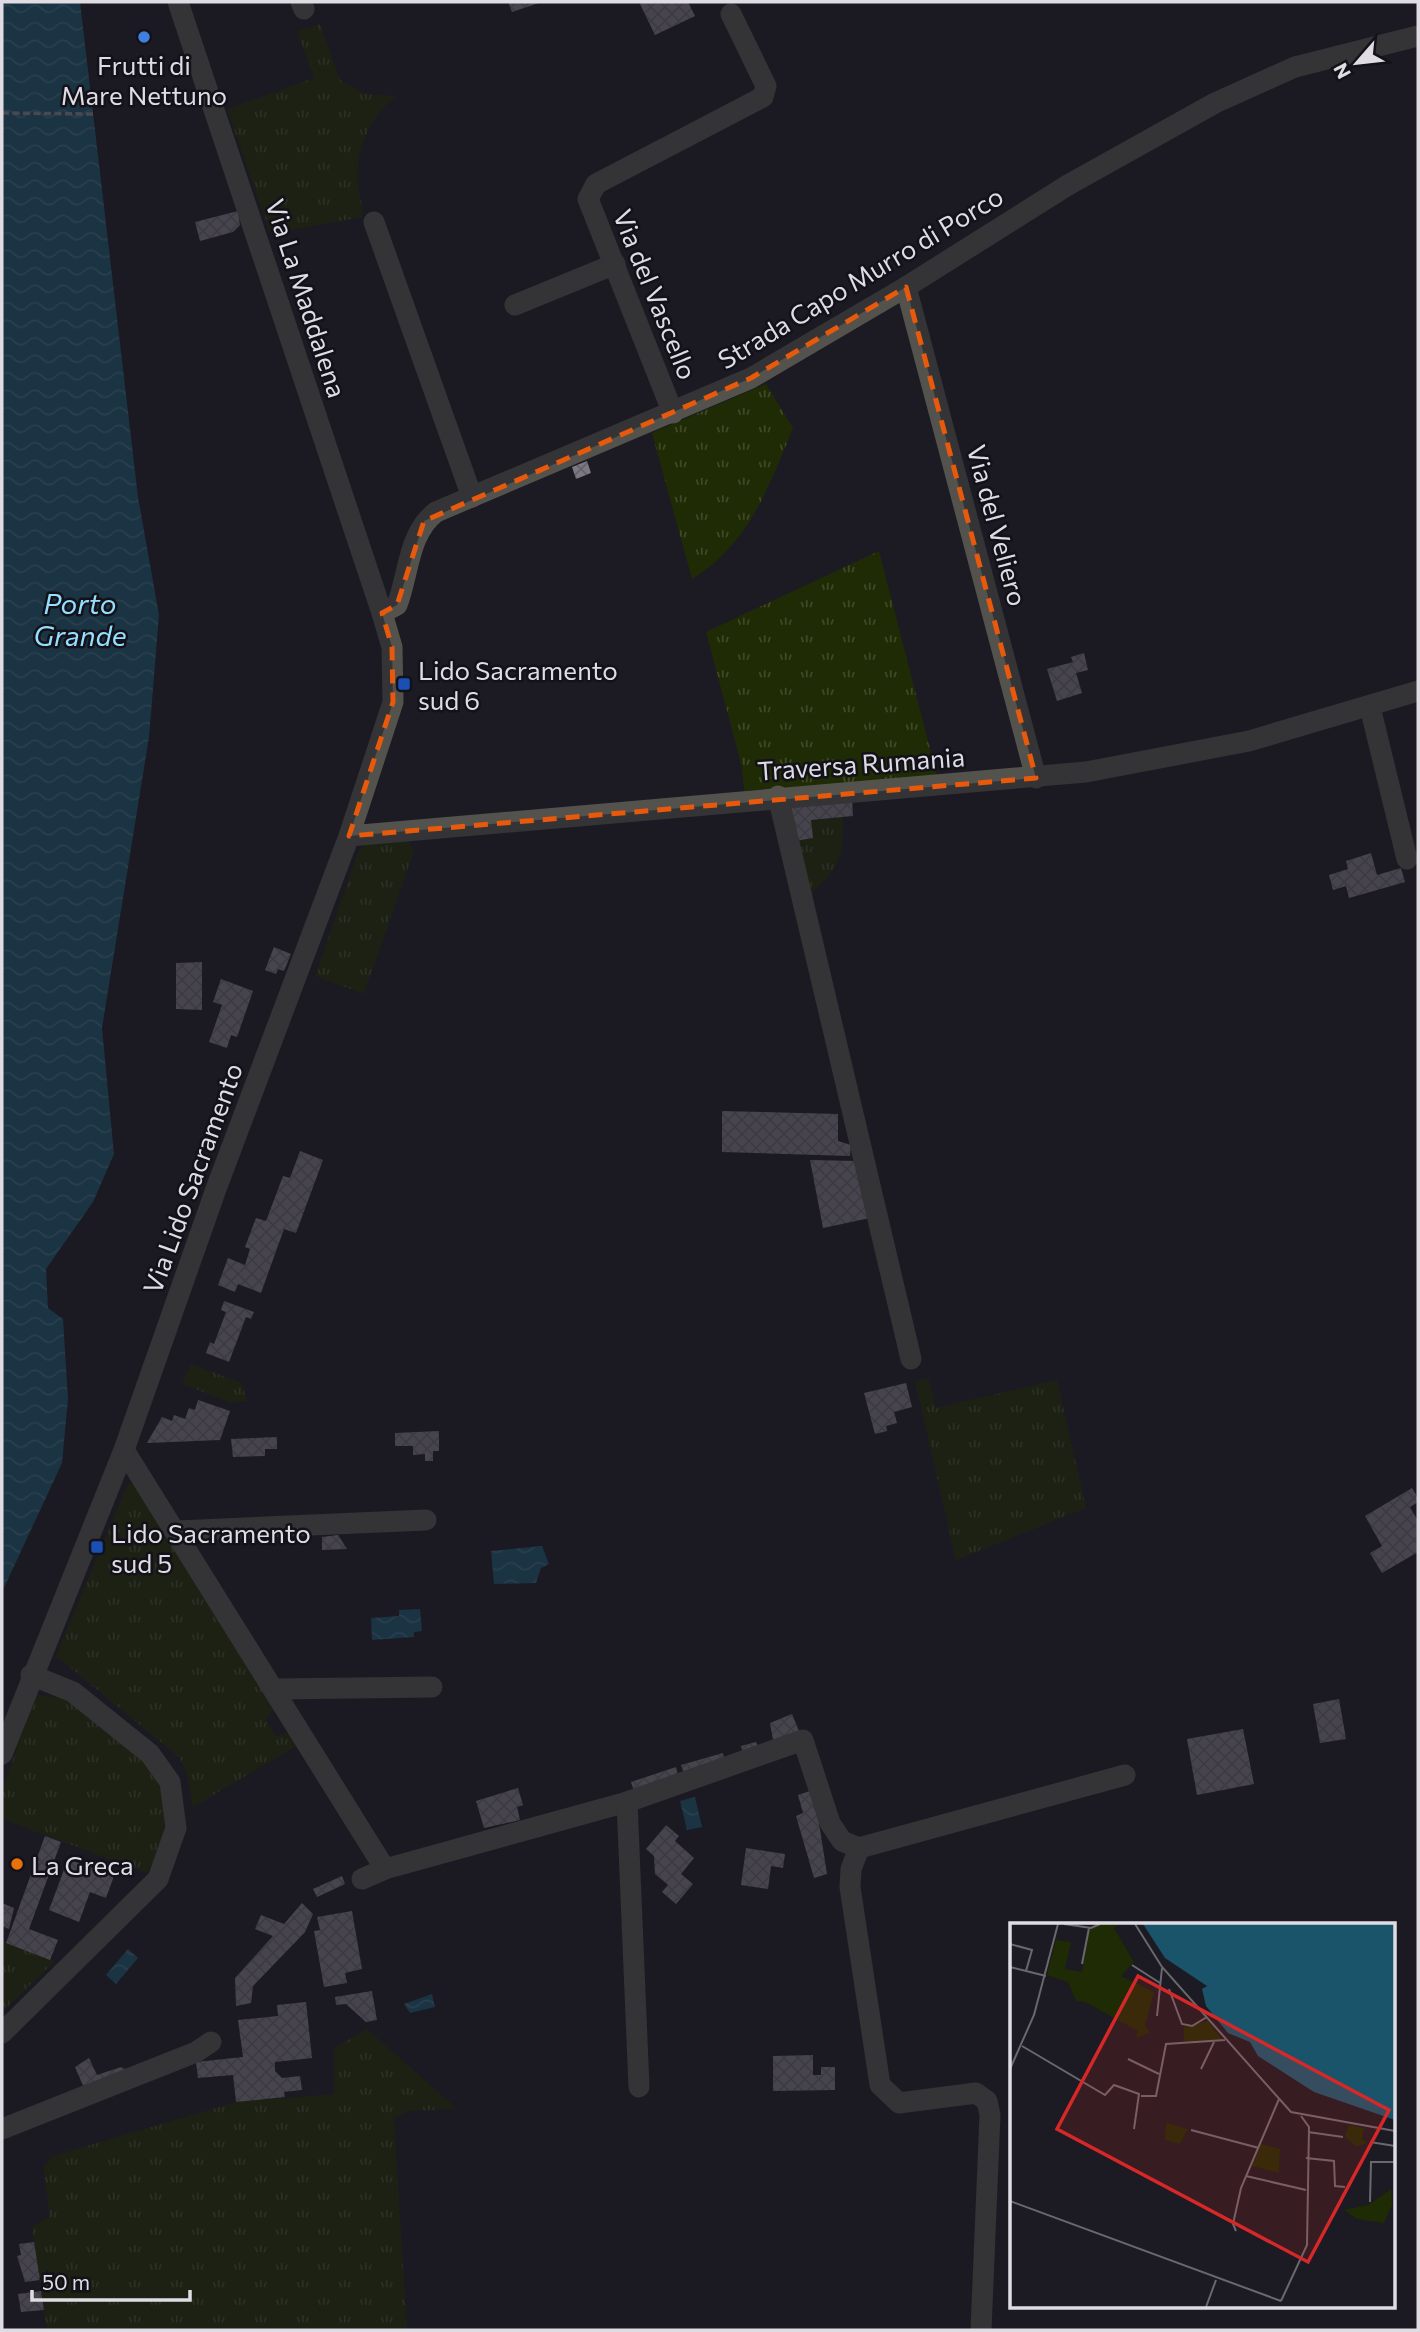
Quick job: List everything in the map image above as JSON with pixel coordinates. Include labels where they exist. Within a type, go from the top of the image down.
[{"type":"street","name":"Via La Maddalena","points":[[178,2],[382,613]]},
{"type":"street","name":"Via del Vascello","points":[[673,413],[588,199],[596,184],[763,97],[766,86],[731,14]]},
{"type":"street","name":"Strada Capo Murro di Porco","points":[[382,613],[397,605],[414,541],[424,522],[436,512],[751,379],[906,287],[1068,185],[1215,103],[1294,67],[1418,36]]},
{"type":"street","points":[[374,222],[472,496]]},
{"type":"street","points":[[515,305],[615,264]]},
{"type":"street","name":"Via del Veliero","points":[[906,287],[1036,778]]},
{"type":"street","name":"Via Lido Sacramento","points":[[2,1754],[31,1675],[124,1450],[216,1189],[349,835],[393,702],[392,648],[382,613]]},
{"type":"street","name":"Traversa Rumania","points":[[349,835],[778,796],[1036,778],[1154,761],[1249,741],[1418,691]]},
{"type":"street","points":[[1370,707],[1407,859]]},
{"type":"street","points":[[778,796],[911,1359]]},
{"type":"street","points":[[124,1450],[177,1531],[385,1869]]},
{"type":"street","points":[[177,1531],[426,1520]]},
{"type":"street","points":[[2,2033],[158,1879],[176,1828],[170,1782],[150,1754],[73,1692],[31,1675]]},
{"type":"street","points":[[275,1689],[432,1687]]},
{"type":"street","points":[[362,1879],[385,1869],[627,1802],[803,1740],[830,1823],[842,1841],[859,1848],[1125,1775]]},
{"type":"street","points":[[627,1802],[639,2087]]},
{"type":"street","points":[[859,1848],[850,1869],[850,1887],[880,2085],[899,2103],[976,2093],[987,2101],[990,2115],[981,2330]]},
{"type":"street","points":[[2,2129],[196,2052],[211,2042]]},
{"type":"path","points":[[2,113],[93,114]]},
{"type":"highlighted area","points":[[906,287],[1036,778],[349,836],[393,702],[392,647],[382,613],[397,605],[424,521],[751,378]]},
{"type":"green space","points":[[320,24],[340,80],[365,94],[396,96],[372,124],[362,146],[358,184],[362,217],[281,232],[269,230],[227,109],[314,78],[297,31]]},
{"type":"green space","points":[[766,384],[793,428],[765,493],[742,532],[711,565],[692,579],[652,433]]},
{"type":"green space","points":[[879,551],[937,776],[744,791],[742,767],[706,632]]},
{"type":"green space","points":[[843,817],[842,843],[833,871],[807,896],[795,841],[813,838],[811,820]]},
{"type":"green space","points":[[409,841],[414,851],[364,994],[315,976],[359,850],[365,844]]},
{"type":"green space","points":[[191,1364],[242,1383],[247,1401],[232,1403],[182,1384]]},
{"type":"green space","points":[[928,1378],[936,1408],[1057,1380],[1086,1508],[956,1560],[915,1381]]},
{"type":"green space","points":[[137,1483],[275,1706],[266,1720],[276,1736],[291,1732],[298,1745],[193,1807],[187,1773],[179,1757],[56,1656],[128,1484]]},
{"type":"green space","points":[[36,1695],[60,1698],[73,1704],[152,1766],[163,1793],[165,1820],[159,1848],[147,1873],[2,1819],[2,1790]]},
{"type":"green space","points":[[2,1942],[55,1961],[2,2012]]},
{"type":"green space","points":[[367,2029],[457,2109],[409,2111],[394,2118],[407,2330],[47,2330],[32,2227],[50,2216],[43,2167],[53,2156],[236,2102],[334,2094],[334,2048]]},
{"type":"water","name":"Porto Grande","points":[[2,2],[80,2],[138,497],[159,615],[149,737],[102,1028],[114,1154],[93,1202],[46,1269],[48,1308],[63,1319],[68,1399],[62,1463],[2,1592]]},
{"type":"water","points":[[542,1546],[549,1564],[541,1568],[536,1583],[494,1584],[491,1551]]},
{"type":"water","points":[[420,1609],[422,1631],[414,1632],[414,1637],[372,1640],[371,1618],[399,1616],[399,1610]]},
{"type":"water","points":[[695,1797],[702,1827],[687,1830],[680,1801]]},
{"type":"water","points":[[128,1949],[138,1958],[116,1984],[106,1975]]},
{"type":"water","points":[[432,1994],[435,2007],[410,2013],[404,2004]]},
{"type":"building","points":[[508,2],[542,2],[512,12]]},
{"type":"building","points":[[639,2],[688,2],[695,16],[655,35]]},
{"type":"building","points":[[238,211],[240,225],[233,232],[200,241],[195,222]]},
{"type":"building","points":[[587,461],[591,473],[576,479],[572,467]]},
{"type":"building","points":[[1084,653],[1088,670],[1076,673],[1082,693],[1057,701],[1047,669],[1073,662],[1071,657]]},
{"type":"building","points":[[852,799],[853,816],[811,820],[813,838],[795,841],[789,803]]},
{"type":"building","points":[[1371,853],[1377,875],[1401,868],[1405,882],[1349,898],[1346,886],[1333,890],[1329,875],[1348,869],[1346,861]]},
{"type":"building","points":[[274,947],[291,954],[284,971],[278,969],[276,974],[265,970]]},
{"type":"building","points":[[202,962],[202,1010],[176,1009],[176,963]]},
{"type":"building","points":[[221,979],[253,991],[237,1037],[231,1035],[227,1048],[209,1042],[222,1005],[213,1002]]},
{"type":"building","points":[[722,1111],[838,1114],[838,1141],[851,1145],[850,1156],[722,1152]]},
{"type":"building","points":[[300,1151],[323,1160],[296,1233],[284,1229],[261,1293],[238,1284],[235,1292],[218,1285],[228,1258],[245,1265],[250,1249],[245,1247],[256,1218],[266,1221],[283,1176],[290,1178]]},
{"type":"building","points":[[810,1160],[857,1161],[870,1218],[823,1228]]},
{"type":"building","points":[[224,1301],[254,1312],[251,1319],[246,1317],[229,1362],[206,1353],[210,1342],[214,1344],[226,1312],[221,1310]]},
{"type":"building","points":[[906,1383],[912,1407],[894,1412],[897,1423],[886,1426],[887,1431],[875,1434],[864,1393]]},
{"type":"building","points":[[198,1400],[230,1411],[220,1440],[147,1443],[162,1417],[172,1421],[174,1415],[185,1419],[189,1408],[195,1410]]},
{"type":"building","points":[[439,1431],[439,1451],[433,1451],[433,1461],[425,1461],[425,1454],[413,1455],[413,1446],[395,1446],[395,1433]]},
{"type":"building","points":[[277,1437],[277,1449],[265,1449],[265,1456],[233,1457],[231,1439]]},
{"type":"building","points":[[1412,1488],[1418,1498],[1418,1502],[1410,1507],[1418,1521],[1418,1552],[1382,1573],[1370,1553],[1382,1546],[1365,1516]]},
{"type":"building","points":[[338,1535],[347,1549],[322,1550],[322,1537]]},
{"type":"building","points":[[1339,1699],[1346,1739],[1320,1743],[1313,1704]]},
{"type":"building","points":[[792,1714],[799,1731],[773,1740],[770,1723]]},
{"type":"building","points":[[1243,1729],[1254,1784],[1197,1795],[1187,1739]]},
{"type":"building","points":[[756,1742],[759,1749],[743,1754],[741,1746]]},
{"type":"building","points":[[723,1753],[725,1762],[685,1776],[681,1765]]},
{"type":"building","points":[[676,1767],[679,1778],[634,1791],[631,1782]]},
{"type":"building","points":[[518,1788],[523,1805],[517,1807],[520,1820],[484,1828],[476,1801]]},
{"type":"building","points":[[810,1791],[819,1823],[827,1874],[814,1878],[796,1816],[803,1813],[798,1795]]},
{"type":"building","points":[[666,1825],[679,1836],[675,1841],[694,1858],[681,1874],[693,1884],[676,1904],[662,1892],[668,1885],[655,1874],[654,1856],[646,1849]]},
{"type":"building","points":[[45,1836],[61,1842],[29,1929],[58,1940],[50,1960],[6,1943]]},
{"type":"building","points":[[746,1848],[785,1854],[783,1868],[771,1866],[768,1889],[741,1885]]},
{"type":"building","points":[[68,1859],[114,1876],[106,1898],[90,1892],[79,1922],[49,1910]]},
{"type":"building","points":[[342,1876],[345,1884],[317,1897],[313,1889]]},
{"type":"building","points":[[2,1903],[14,1908],[9,1929],[2,1926]]},
{"type":"building","points":[[302,1903],[313,1914],[305,1932],[253,1986],[251,2003],[236,2006],[235,1978],[273,1936],[255,1929],[261,1915],[284,1924]]},
{"type":"building","points":[[352,1911],[362,1969],[345,1973],[347,1983],[324,1987],[314,1931],[320,1930],[317,1917]]},
{"type":"building","points":[[372,1991],[377,2020],[366,2022],[346,2004],[336,2005],[335,1997]]},
{"type":"building","points":[[306,2002],[312,2058],[275,2062],[275,2071],[282,2078],[300,2076],[302,2090],[284,2092],[285,2097],[236,2102],[233,2075],[198,2078],[196,2062],[243,2057],[238,2020],[278,2016],[277,2005]]},
{"type":"building","points":[[813,2055],[813,2075],[821,2075],[821,2067],[835,2067],[835,2090],[773,2091],[773,2056]]},
{"type":"building","points":[[89,2058],[97,2075],[121,2067],[127,2070],[84,2088],[75,2067]]},
{"type":"building","points":[[34,2242],[40,2280],[25,2282],[17,2256],[21,2255],[19,2244]]},
{"type":"building","points":[[41,2291],[44,2310],[21,2312],[18,2294]]},
{"type":"place","name":"Frutti di Mare Nettuno","points":[[144,37]]},
{"type":"place","name":"Lido Sacramento sud 6","points":[[404,684]]},
{"type":"place","name":"Lido Sacramento sud 5","points":[[97,1547]]},
{"type":"place","name":"La Greca","points":[[17,1864]]}]
